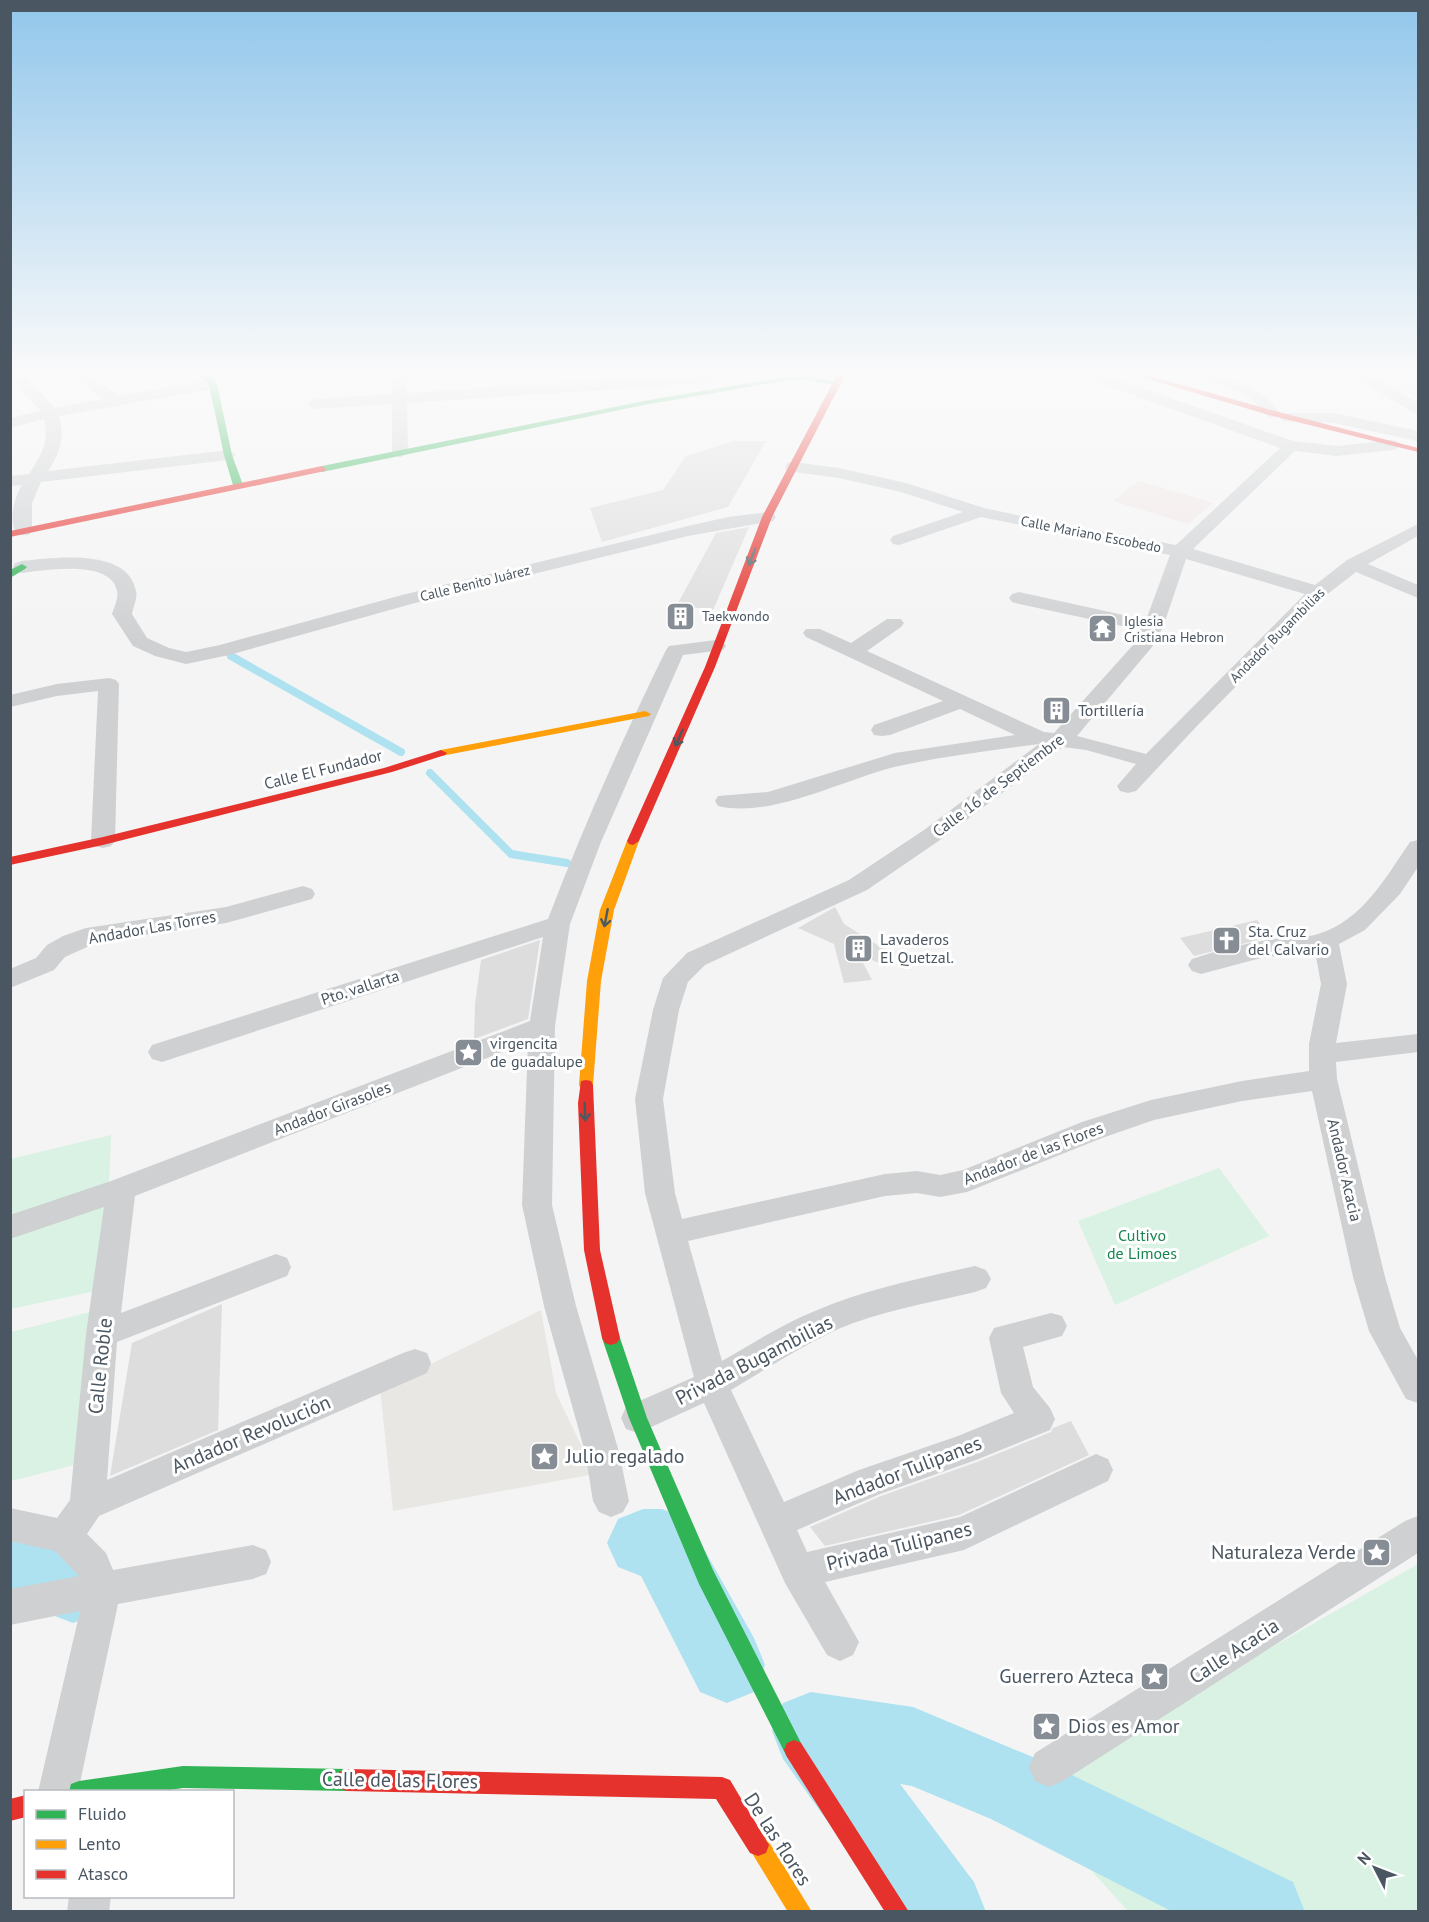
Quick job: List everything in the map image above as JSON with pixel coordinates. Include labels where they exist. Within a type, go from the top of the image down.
[{"type":"main road","points":[[231,463],[238,485]]},
{"type":"main road","points":[[17,532],[351,463]]},
{"type":"main road","points":[[795,463],[767,517],[716,646],[710,667],[628,853],[607,910],[594,981],[585,1103],[592,1250],[612,1344],[638,1418],[706,1577],[796,1754],[898,1911]]},
{"type":"main road","name":"Calle El Fundador","points":[[10,861],[103,841],[388,770],[434,754],[645,714]]},
{"type":"main road","name":"Calle de las Flores","points":[[94,1790],[183,1777],[722,1788]]},
{"type":"main road","name":"De las flores","points":[[722,1788],[801,1911]]},
{"type":"street","points":[[17,532],[24,500],[36,476],[47,463]]},
{"type":"street","points":[[10,481],[158,463]]},
{"type":"street","name":"Calle 16 de Septiembre","points":[[672,1233],[660,1193],[649,1099],[666,1010],[676,978],[696,959],[858,885],[932,835],[1049,739],[1142,647],[1153,627],[1180,551],[1273,463]]},
{"type":"street","name":"Calle Mariano Escobedo","points":[[793,467],[840,473],[906,488],[980,512],[1180,551],[1318,592]]},
{"type":"street","points":[[899,540],[980,512]]},
{"type":"street","name":"Calle Benito Juárez","points":[[14,568],[80,562],[108,568],[120,577],[127,591],[122,614],[140,642],[162,652],[186,658],[222,651],[409,599],[688,531],[767,517]]},
{"type":"street","name":"Andador Bugambilias","points":[[1128,786],[1188,722],[1318,592],[1354,564],[1419,529]]},
{"type":"street","points":[[1354,564],[1419,592]]},
{"type":"street","points":[[1019,598],[1153,627]]},
{"type":"street","points":[[853,651],[894,623]]},
{"type":"street","points":[[813,633],[935,688],[960,702],[1049,739]]},
{"type":"street","points":[[611,1502],[602,1452],[560,1306],[537,1205],[542,1026],[558,924],[589,842],[645,714],[676,650],[716,646]]},
{"type":"street","points":[[10,701],[57,690],[110,684],[103,841]]},
{"type":"street","points":[[882,730],[960,702]]},
{"type":"street","points":[[726,801],[770,799],[895,760],[1049,739],[1088,744],[1152,762]]},
{"type":"street","points":[[1201,965],[1280,946],[1326,941],[1355,924],[1381,902],[1406,871],[1419,847]]},
{"type":"street","name":"Andador Las Torres","points":[[10,979],[45,964],[56,951],[72,942],[95,934],[226,915],[303,894]]},
{"type":"street","name":"Pto. vallarta","points":[[162,1052],[558,924]]},
{"type":"street","name":"Andador Acacia","points":[[1326,941],[1334,984],[1322,1067],[1369,1277],[1385,1331],[1419,1389]]},
{"type":"street","name":"Andador Girasoles","points":[[10,1227],[121,1189],[542,1026]]},
{"type":"street","points":[[1322,1067],[1419,1043]]},
{"type":"street","name":"Andador de las Flores","points":[[672,1233],[885,1185],[917,1182],[940,1186],[967,1181],[1092,1130],[1151,1110],[1242,1091],[1322,1067]]},
{"type":"street","name":"Calle Roble","points":[[87,1505],[102,1335],[121,1189]]},
{"type":"street","points":[[672,1233],[712,1384],[798,1571],[840,1642]]},
{"type":"street","points":[[102,1335],[276,1267]]},
{"type":"street","name":"Privada Bugambilias","points":[[638,1418],[712,1384],[790,1338],[827,1320],[888,1299],[975,1279]]},
{"type":"street","name":"Andador Tulipanes","points":[[776,1523],[871,1481],[964,1449],[1038,1419],[1018,1393],[1005,1338],[1051,1326]]},
{"type":"street","name":"Andador Revolución","points":[[87,1505],[415,1363]]},
{"type":"street","name":"Privada Tulipanes","points":[[798,1571],[964,1533],[1096,1470]]},
{"type":"street","points":[[64,1536],[87,1505]]},
{"type":"street","points":[[10,1524],[64,1536],[93,1565],[103,1589],[58,1790]]},
{"type":"street","name":"Calle Acacia","points":[[1049,1767],[1419,1533]]},
{"type":"street","points":[[10,1607],[253,1562]]},
{"type":"shaded area","points":[[1139,481],[1213,503],[1188,524],[1113,501]]},
{"type":"shaded area","points":[[541,1310],[556,1393],[595,1474],[393,1511],[380,1389]]},
{"type":"green space","points":[[111,1135],[105,1289],[11,1309],[10,1159]]},
{"type":"green space","name":"Cultivo de Limoes","points":[[1219,1168],[1269,1236],[1115,1305],[1078,1221]]},
{"type":"green space","points":[[98,1310],[74,1465],[11,1481],[11,1332]]},
{"type":"green space","points":[[1418,1564],[1418,1911],[1128,1911],[1019,1791]]},
{"type":"building","points":[[681,463],[754,463],[728,507],[602,542],[590,508],[663,490]]},
{"type":"building","points":[[749,527],[713,610],[677,605],[716,533]]},
{"type":"building","name":"Lavaderos El Quetzal.","points":[[835,907],[844,924],[892,954],[886,966],[867,958],[861,959],[872,980],[844,983],[834,944],[798,928]]},
{"type":"building","name":"Sta. Cruz del Calvario","points":[[1257,920],[1270,937],[1194,956],[1180,938]]},
{"type":"building","points":[[540,940],[528,1019],[474,1039],[475,1004],[481,960]]},
{"type":"building","points":[[222,1304],[218,1430],[110,1476],[132,1343]]},
{"type":"building","points":[[1071,1421],[1089,1455],[959,1515],[825,1546],[810,1527],[881,1496],[977,1462],[1051,1432],[1053,1428]]},
{"type":"waterway","points":[[231,656],[401,752]]},
{"type":"waterway","points":[[430,773],[511,854],[567,863]]},
{"type":"waterway","points":[[643,1543],[662,1543],[727,1665]]},
{"type":"waterway","points":[[10,1551],[73,1588]]},
{"type":"waterway","points":[[944,1912],[811,1731],[913,1747],[1019,1791],[1263,1912]]},
{"type":"traffic: fast","points":[[231,463],[238,485]]},
{"type":"traffic: fast","points":[[322,469],[353,463]]},
{"type":"traffic: fast","points":[[10,575],[22,567]]},
{"type":"traffic: fast","points":[[611,1338],[638,1418],[706,1577],[794,1750]]},
{"type":"traffic: fast","points":[[93,1790],[183,1777],[347,1780]]},
{"type":"traffic: slow","points":[[441,753],[645,714]]},
{"type":"traffic: slow","points":[[586,1085],[594,981],[607,910],[633,841]]},
{"type":"traffic: slow","points":[[758,1845],[801,1912]]},
{"type":"traffic: jam","points":[[633,841],[710,667],[767,517],[795,463]]},
{"type":"traffic: jam","points":[[10,534],[322,469]]},
{"type":"traffic: jam","points":[[10,861],[103,841],[388,770],[441,753]]},
{"type":"traffic: jam","points":[[586,1085],[592,1250],[611,1338]]},
{"type":"traffic: jam","points":[[794,1750],[898,1912]]},
{"type":"traffic: jam","points":[[347,1780],[722,1788],[758,1845]]},
{"type":"traffic: jam","points":[[10,1810],[24,1806]]},
{"type":"place","name":"Taekwondo","points":[[681,616]]},
{"type":"place","name":"Iglesia Cristiana Hebron","points":[[1103,629]]},
{"type":"place","name":"Tortillería","points":[[1057,710]]},
{"type":"place","name":"Sta. Cruz del Calvario","points":[[1227,940]]},
{"type":"place","name":"Lavaderos El Quetzal.","points":[[859,948]]},
{"type":"place","name":"virgencita de guadalupe","points":[[469,1052]]},
{"type":"place","name":"Julio regalado","points":[[545,1456]]},
{"type":"place","name":"Naturaleza Verde","points":[[1377,1552]]},
{"type":"place","name":"Guerrero Azteca","points":[[1155,1676]]},
{"type":"place","name":"Dios es Amor","points":[[1047,1726]]}]
